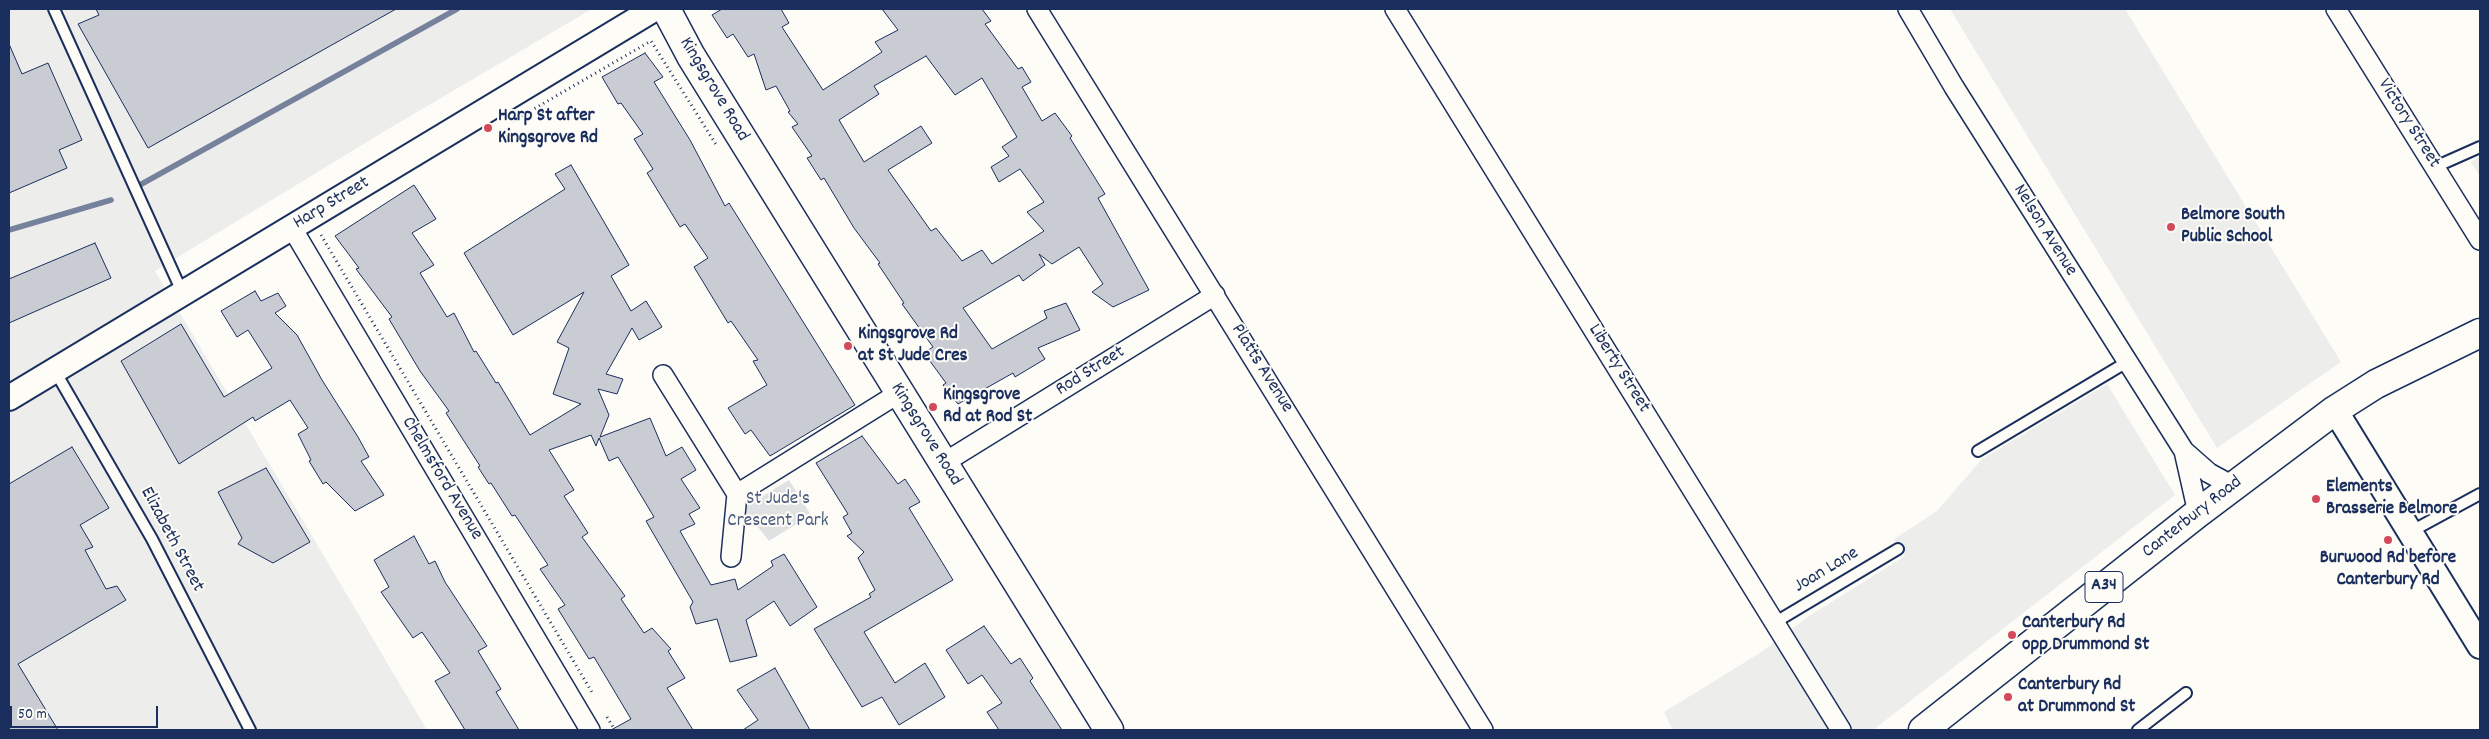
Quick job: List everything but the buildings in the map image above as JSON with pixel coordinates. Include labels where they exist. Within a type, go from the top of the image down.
[{"type":"main road","name":"Kingsgrove Road","points":[[666,9],[691,56],[898,393],[1109,730]]},
{"type":"main road","name":"Canterbury Road","points":[[1938,726],[2198,513],[2335,410],[2376,384],[2480,333]]},
{"type":"street","name":"Harp Street","points":[[9,398],[654,9]]},
{"type":"street","name":"Platts Avenue","points":[[1037,9],[1483,730]]},
{"type":"street","name":"Liberty Street","points":[[1395,9],[1841,730]]},
{"type":"street","name":"Nelson Avenue","points":[[1908,9],[1954,87],[2184,451],[2209,473],[2234,486]]},
{"type":"street","name":"Victory Street","points":[[2336,9],[2480,240]]},
{"type":"street","name":"Chelmsford Avenue","points":[[292,228],[590,730]]},
{"type":"street","name":"Rod Street","points":[[942,464],[1215,295]]},
{"type":"street","points":[[663,374],[737,494],[731,557]]},
{"type":"street","points":[[737,494],[898,393]]},
{"type":"street","points":[[2335,410],[2480,646]]},
{"type":"street","name":"Nelson Avenue","points":[[2184,451],[2198,513]]},
{"type":"lane","points":[[54,9],[182,294]]},
{"type":"lane","points":[[2435,167],[2480,147]]},
{"type":"lane","points":[[1978,451],[2127,362]]},
{"type":"lane","name":"Elizabeth Street","points":[[55,371],[152,539],[250,730]]},
{"type":"lane","points":[[2410,532],[2480,494]]},
{"type":"lane","name":"Joan Lane","points":[[1774,623],[1898,549]]},
{"type":"lane","points":[[2138,730],[2186,693]]},
{"type":"path","points":[[507,125],[651,40],[718,148]]},
{"type":"path","points":[[329,230],[321,235],[594,696]]},
{"type":"path","points":[[604,713],[615,730]]},
{"type":"shaded area","points":[[9,9],[592,9],[390,128],[155,271],[427,730],[9,730]]},
{"type":"shaded area","name":"Belmore South Public School","points":[[1950,9],[2125,9],[2341,362],[2217,448]]},
{"type":"shaded area","points":[[2480,157],[2480,177],[2471,162]]},
{"type":"shaded area","points":[[2107,384],[2175,495],[1873,730],[1671,730],[1664,712],[1760,653],[1809,616],[1905,556],[1894,539],[1937,511],[1982,459]]},
{"type":"green space","name":"St Jude's Crescent Park","points":[[789,480],[811,515],[769,541],[743,508]]},
{"type":"waterway","points":[[138,186],[457,9]]},
{"type":"waterway","points":[[9,230],[111,200]]},
{"type":"place","name":"Harp St after Kingsgrove Rd","points":[[488,128]]},
{"type":"place","name":"Belmore South Public School","points":[[2171,227]]},
{"type":"place","name":"Kingsgrove Rd at St Jude Cres","points":[[848,346]]},
{"type":"place","name":"Kingsgrove Rd at Rod St","points":[[933,407]]},
{"type":"place","name":"Elements Brasserie Belmore","points":[[2316,499]]},
{"type":"place","name":"Burwood Rd before Canterbury Rd","points":[[2388,540]]},
{"type":"place","name":"Canterbury Rd opp Drummond St","points":[[2012,635]]},
{"type":"place","name":"Canterbury Rd at Drummond St","points":[[2008,697]]}]
